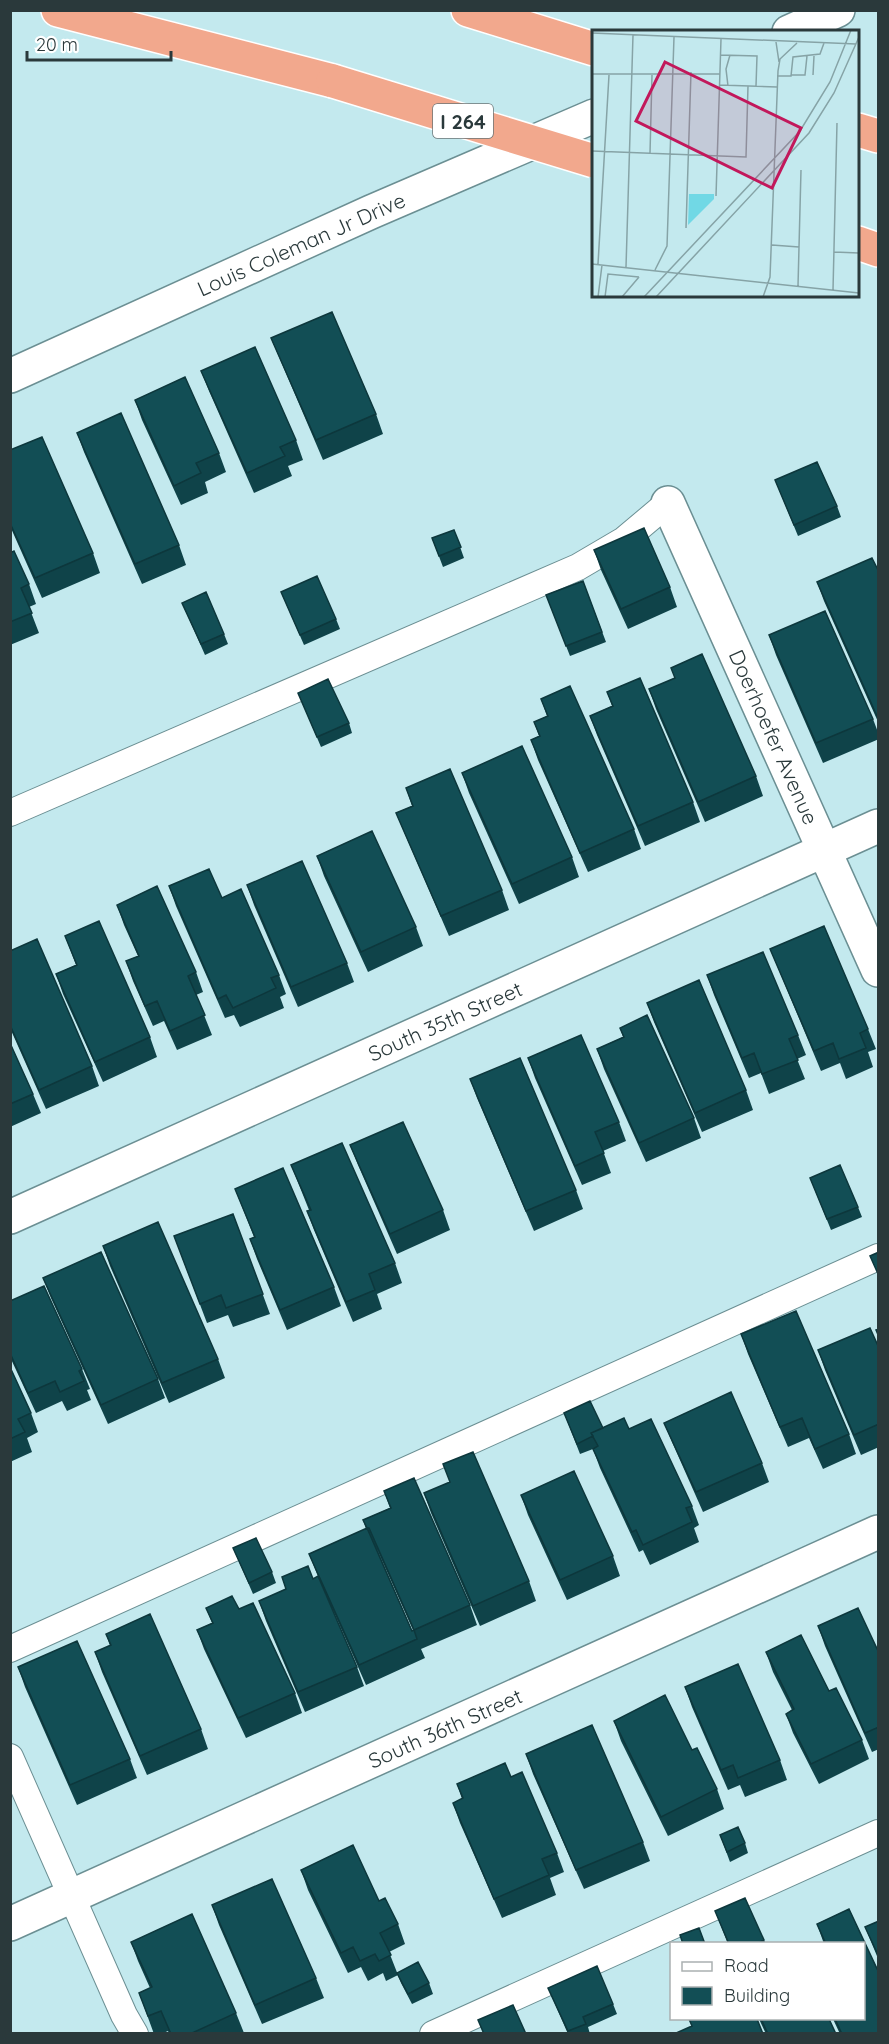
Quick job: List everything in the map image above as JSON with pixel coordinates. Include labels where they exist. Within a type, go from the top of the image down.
[{"type":"highway","name":"I 264","points":[[58,10],[333,81],[592,160]]},
{"type":"highway","points":[[468,10],[592,48]]},
{"type":"highway","points":[[859,130],[879,136]]},
{"type":"highway","points":[[859,243],[879,250]]},
{"type":"street","points":[[793,30],[838,10]]},
{"type":"street","name":"Louis Coleman Jr Drive","points":[[10,376],[370,212],[592,117]]},
{"type":"street","name":"Doerhoefer Avenue","points":[[668,503],[879,970]]},
{"type":"street","name":"South 35th Street","points":[[10,1217],[879,826]]},
{"type":"street","name":"South 36th Street","points":[[10,1924],[879,1532]]},
{"type":"lane","points":[[10,813],[578,567],[624,540],[668,503]]},
{"type":"lane","points":[[10,1649],[879,1257]]},
{"type":"lane","points":[[10,1757],[124,2016],[135,2034]]},
{"type":"lane","points":[[433,2034],[879,1833]]},
{"type":"building","points":[[332,312],[376,414],[316,440],[271,338]]},
{"type":"building","points":[[255,347],[296,440],[280,447],[285,456],[247,473],[201,371]]},
{"type":"building","points":[[185,377],[219,453],[196,463],[201,473],[174,486],[135,400]]},
{"type":"building","points":[[121,413],[179,545],[135,564],[77,433]]},
{"type":"building","points":[[42,437],[93,553],[35,578],[10,523],[10,450]]},
{"type":"building","points":[[817,462],[837,506],[794,525],[775,480]]},
{"type":"building","points":[[644,528],[670,587],[621,609],[594,550]]},
{"type":"building","points":[[454,530],[461,547],[439,556],[432,538]]},
{"type":"building","points":[[14,551],[29,584],[21,588],[32,613],[10,622],[10,553]]},
{"type":"building","points":[[872,558],[879,572],[879,715],[877,716],[817,582]]},
{"type":"building","points":[[317,576],[336,619],[300,635],[281,592]]},
{"type":"building","points":[[583,581],[602,632],[566,646],[546,595]]},
{"type":"building","points":[[206,592],[224,634],[201,644],[182,603]]},
{"type":"building","points":[[825,611],[873,719],[816,743],[769,635]]},
{"type":"building","points":[[702,654],[756,776],[698,802],[649,689],[675,678],[671,668]]},
{"type":"building","points":[[640,678],[693,802],[638,826],[590,716],[613,706],[607,692]]},
{"type":"building","points":[[328,679],[349,723],[317,737],[298,693]]},
{"type":"building","points":[[570,686],[634,829],[580,853],[531,740],[540,736],[534,722],[548,716],[541,699]]},
{"type":"building","points":[[522,746],[572,857],[512,884],[462,773]]},
{"type":"building","points":[[450,769],[502,890],[441,916],[396,813],[413,806],[406,788]]},
{"type":"building","points":[[372,831],[416,927],[361,952],[317,856]]},
{"type":"building","points":[[302,861],[347,963],[291,987],[247,885]]},
{"type":"building","points":[[209,869],[222,898],[241,889],[279,975],[271,978],[276,988],[233,1008],[226,995],[218,999],[169,886]]},
{"type":"building","points":[[157,886],[196,972],[188,976],[205,1015],[170,1031],[157,1001],[145,1006],[126,961],[139,956],[117,905]]},
{"type":"building","points":[[99,921],[150,1037],[95,1062],[56,974],[77,965],[65,936]]},
{"type":"building","points":[[824,926],[868,1029],[860,1033],[866,1048],[839,1059],[833,1043],[814,1051],[770,949]]},
{"type":"building","points":[[37,939],[92,1066],[39,1090],[10,1025],[10,951]]},
{"type":"building","points":[[763,952],[798,1035],[789,1039],[798,1060],[762,1074],[754,1053],[742,1058],[707,975]]},
{"type":"building","points":[[699,980],[746,1090],[695,1113],[647,1003]]},
{"type":"building","points":[[647,1015],[694,1118],[639,1143],[597,1049],[624,1037],[620,1028]]},
{"type":"building","points":[[581,1035],[619,1122],[595,1132],[604,1153],[575,1166],[528,1058]]},
{"type":"building","points":[[10,1043],[33,1094],[10,1104]]},
{"type":"building","points":[[520,1058],[576,1190],[526,1211],[470,1079]]},
{"type":"building","points":[[403,1122],[443,1210],[390,1234],[350,1145]]},
{"type":"building","points":[[342,1143],[395,1263],[369,1274],[375,1290],[346,1302],[307,1211],[311,1210],[291,1165]]},
{"type":"building","points":[[840,1165],[858,1207],[827,1219],[810,1178]]},
{"type":"building","points":[[283,1168],[334,1287],[280,1310],[250,1239],[255,1237],[235,1189]]},
{"type":"building","points":[[233,1214],[263,1294],[226,1308],[221,1295],[200,1304],[174,1236]]},
{"type":"building","points":[[158,1222],[218,1359],[162,1383],[103,1246]]},
{"type":"building","points":[[101,1252],[158,1379],[101,1405],[43,1278]]},
{"type":"building","points":[[879,1252],[879,1276],[870,1256]]},
{"type":"building","points":[[44,1286],[82,1369],[79,1371],[84,1381],[60,1392],[55,1381],[28,1393],[10,1353],[10,1301]]},
{"type":"building","points":[[796,1311],[849,1434],[815,1449],[802,1418],[780,1427],[741,1334]]},
{"type":"building","points":[[870,1328],[879,1348],[879,1424],[854,1435],[818,1350]]},
{"type":"building","points":[[10,1367],[31,1413],[18,1419],[25,1432],[10,1439]]},
{"type":"building","points":[[731,1392],[762,1463],[696,1492],[664,1423]]},
{"type":"building","points":[[590,1401],[603,1428],[591,1433],[593,1436],[577,1444],[564,1413]]},
{"type":"building","points":[[624,1418],[629,1429],[651,1419],[692,1506],[686,1508],[692,1522],[643,1545],[636,1530],[632,1532],[593,1449],[598,1446],[591,1433]]},
{"type":"building","points":[[473,1452],[529,1581],[473,1606],[424,1493],[450,1482],[443,1464]]},
{"type":"building","points":[[574,1471],[613,1556],[560,1580],[521,1495]]},
{"type":"building","points":[[414,1478],[470,1605],[414,1630],[369,1528],[363,1520],[391,1508],[384,1491]]},
{"type":"building","points":[[367,1528],[417,1639],[359,1665],[309,1554]]},
{"type":"building","points":[[256,1538],[272,1572],[249,1583],[233,1548]]},
{"type":"building","points":[[308,1566],[313,1579],[318,1576],[357,1667],[298,1692],[259,1601],[286,1589],[282,1577]]},
{"type":"building","points":[[232,1596],[239,1609],[253,1603],[295,1693],[238,1718],[197,1630],[213,1623],[206,1608]]},
{"type":"building","points":[[858,1608],[879,1653],[879,1727],[865,1733],[818,1626]]},
{"type":"building","points":[[150,1614],[201,1729],[140,1756],[95,1652],[111,1645],[106,1634]]},
{"type":"building","points":[[801,1635],[829,1691],[836,1688],[862,1740],[811,1764],[786,1714],[794,1709],[766,1652]]},
{"type":"building","points":[[77,1641],[130,1759],[70,1785],[18,1667]]},
{"type":"building","points":[[738,1664],[780,1760],[738,1778],[733,1765],[721,1770],[685,1687]]},
{"type":"building","points":[[665,1695],[692,1750],[697,1748],[717,1789],[661,1817],[614,1721]]},
{"type":"building","points":[[592,1725],[643,1842],[576,1870],[526,1754]]},
{"type":"building","points":[[505,1763],[511,1777],[522,1772],[557,1853],[542,1859],[549,1875],[494,1899],[453,1803],[463,1798],[457,1784]]},
{"type":"building","points":[[738,1827],[745,1843],[727,1852],[720,1835]]},
{"type":"building","points":[[353,1845],[379,1901],[385,1898],[398,1924],[380,1933],[391,1955],[379,1961],[375,1954],[360,1961],[353,1947],[341,1953],[301,1870]]},
{"type":"building","points":[[272,1879],[316,1978],[255,2005],[212,1905]]},
{"type":"building","points":[[745,1898],[764,1940],[728,1942],[715,1911]]},
{"type":"building","points":[[849,1909],[864,1942],[825,1942],[817,1924]]},
{"type":"building","points":[[192,1914],[236,2013],[190,2034],[171,2034],[161,2011],[148,2016],[139,1993],[152,1987],[131,1942]]},
{"type":"building","points":[[879,1921],[879,1957],[865,1927]]},
{"type":"building","points":[[699,1928],[704,1942],[682,1942],[680,1935]]},
{"type":"building","points":[[865,1943],[879,1973],[879,2034],[842,2034],[835,2020],[865,2020]]},
{"type":"building","points":[[418,1962],[429,1983],[408,1994],[397,1973]]},
{"type":"building","points":[[597,1966],[613,2004],[583,2017],[586,2024],[568,2031],[548,1988]]},
{"type":"building","points":[[513,2005],[526,2034],[484,2034],[478,2020]]},
{"type":"building","points":[[689,2020],[757,2020],[763,2034],[674,2034],[692,2026]]},
{"type":"building","points":[[761,2020],[829,2020],[836,2034],[768,2034]]}]
